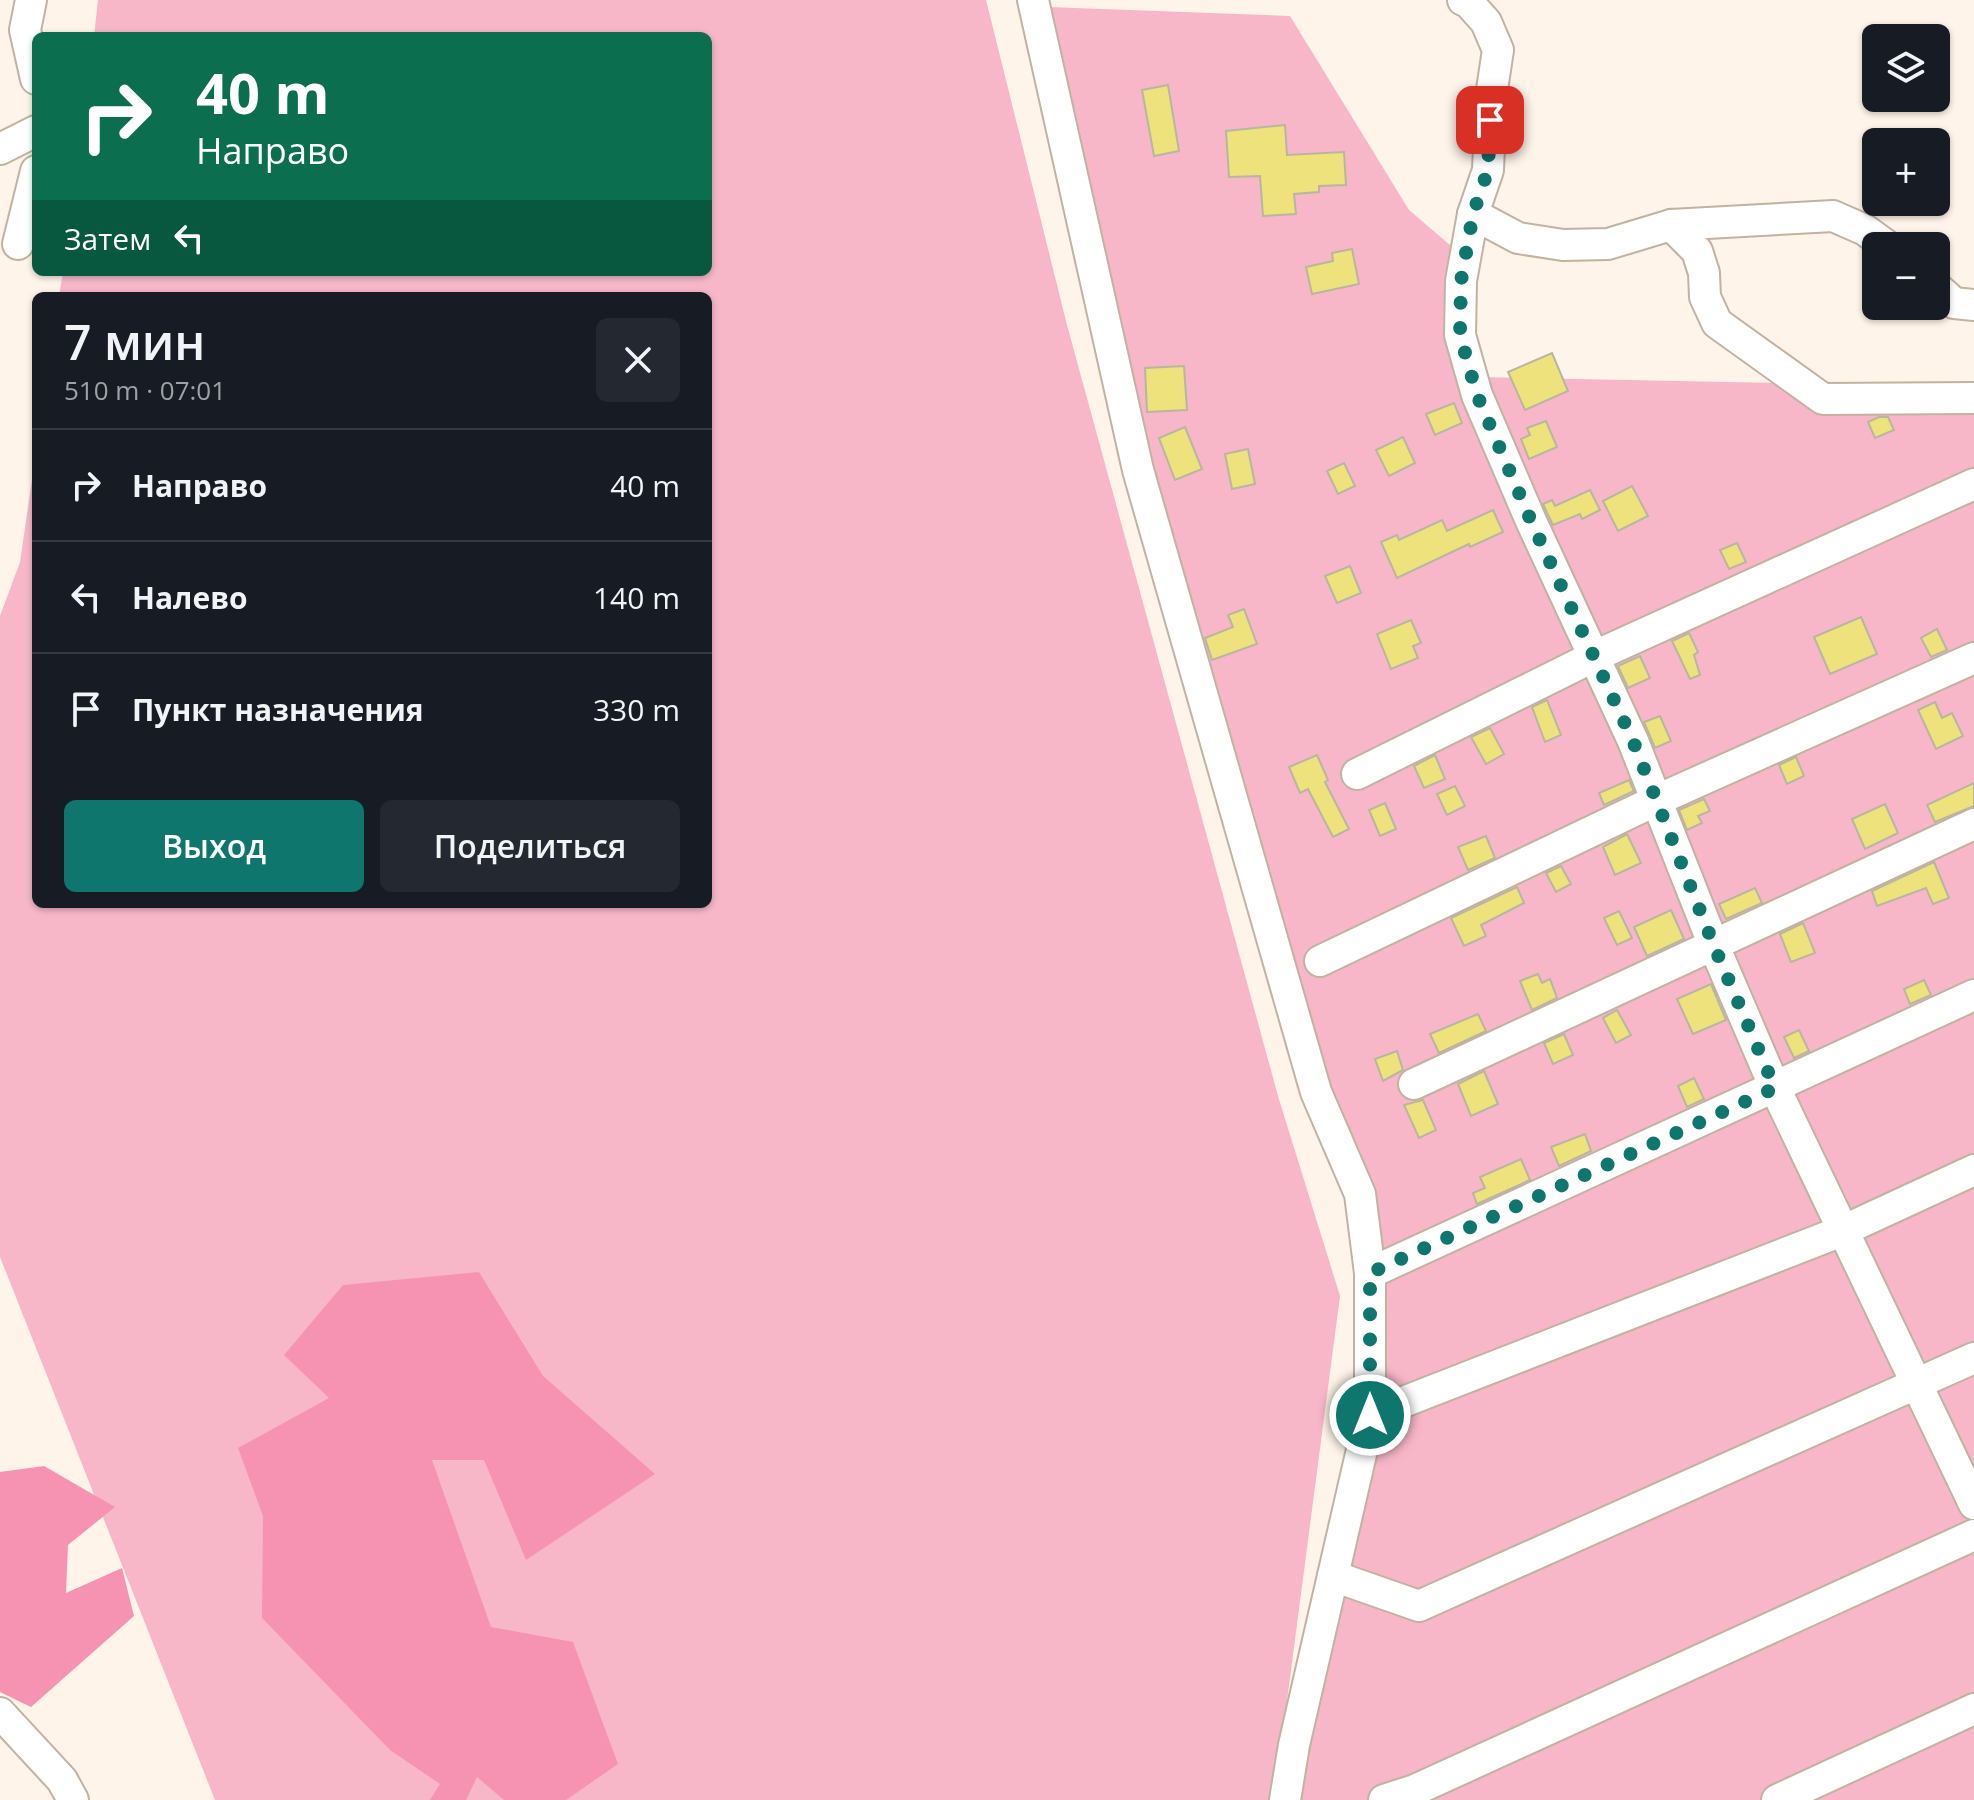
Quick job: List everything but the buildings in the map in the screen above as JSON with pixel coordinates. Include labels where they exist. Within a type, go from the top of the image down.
[{"type":"street","points":[[31,0],[25,30],[32,61]]},
{"type":"street","points":[[1033,0],[1138,470],[1316,1092],[1360,1194],[1370,1273],[1370,1415],[1294,1745],[1285,1800]]},
{"type":"street","points":[[1463,0],[1486,22],[1498,50],[1491,96],[1488,170],[1473,214],[1461,281],[1460,335],[1477,395],[1657,800],[1714,946],[1775,1088],[1974,1504]]},
{"type":"street","points":[[0,149],[32,133]]},
{"type":"street","points":[[18,244],[32,187]]},
{"type":"street","points":[[1473,214],[1518,238],[1563,245],[1608,244],[1671,225],[1833,216],[1868,232]]},
{"type":"street","points":[[1671,225],[1697,251],[1704,273],[1705,297],[1717,323],[1823,399],[1974,398]]},
{"type":"street","points":[[1950,299],[1954,303],[1974,305]]},
{"type":"street","points":[[1357,774],[1595,656],[1974,484]]},
{"type":"street","points":[[1320,961],[1657,800],[1974,658]]},
{"type":"street","points":[[1414,1084],[1974,824]]},
{"type":"street","points":[[1370,1273],[1974,995]]},
{"type":"street","points":[[1370,1415],[1842,1231],[1974,1170]]},
{"type":"street","points":[[1333,1576],[1419,1606],[1974,1358]]},
{"type":"street","points":[[1384,1800],[1415,1790],[1974,1535]]},
{"type":"street","points":[[1777,1800],[1974,1709]]},
{"type":"street","points":[[0,1713],[62,1780],[73,1800]]},
{"type":"shaded area","points":[[98,0],[986,0],[1067,325],[1278,1096],[1340,1296],[1274,1800],[215,1800],[0,1257],[0,616],[20,562],[32,480],[32,908],[712,908],[712,292],[60,292],[62,276],[712,276],[712,32],[94,32]]},
{"type":"shaded area","points":[[1048,7],[1290,16],[1409,210],[1457,251],[1475,377],[1974,387],[1974,1800],[1298,1800],[1383,1415],[1380,1316],[1325,1093],[1157,489]]},
{"type":"shaded area","points":[[479,1272],[543,1376],[655,1474],[526,1560],[484,1460],[432,1460],[491,1627],[573,1642],[618,1764],[566,1800],[504,1800],[477,1777],[466,1800],[430,1800],[440,1784],[390,1750],[262,1618],[263,1516],[238,1448],[329,1398],[284,1355],[343,1285]]},
{"type":"shaded area","points":[[44,1466],[115,1507],[68,1545],[66,1593],[122,1568],[134,1616],[31,1707],[0,1692],[0,1472]]},
{"type":"route","points":[[1370,1415],[1370,1273],[1775,1088],[1714,946],[1633,741],[1531,521],[1477,395],[1460,335],[1461,281],[1473,214],[1488,170],[1490,120]]}]
